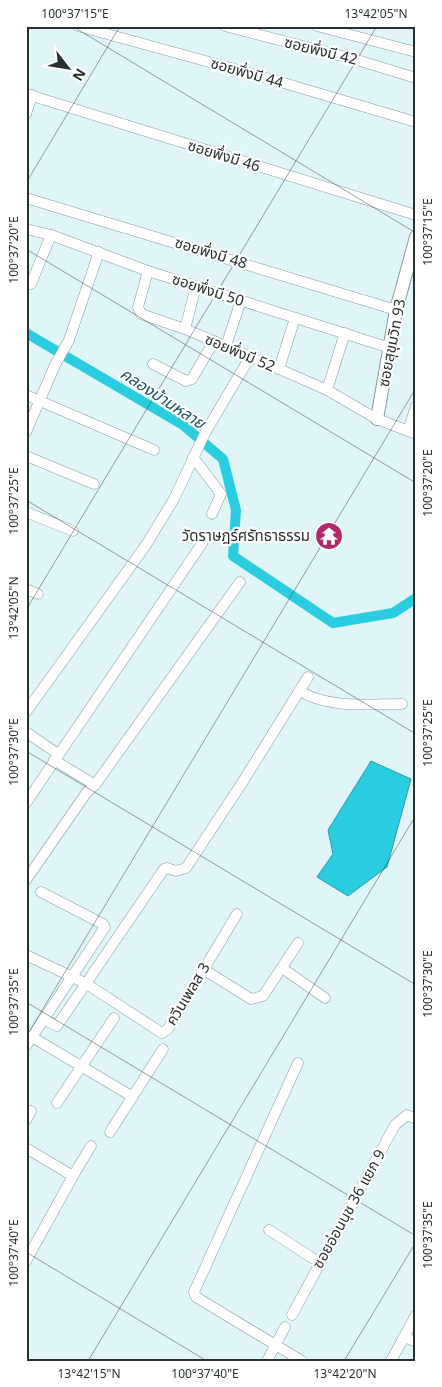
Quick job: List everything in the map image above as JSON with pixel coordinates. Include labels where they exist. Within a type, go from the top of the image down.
[{"type":"street","name":"ซอยพึ่งมี 44","points":[[78,26],[108,30],[416,122]]},
{"type":"street","name":"ซอยพึ่งมี 42","points":[[225,26],[357,60],[416,78]]},
{"type":"street","points":[[317,26],[416,52]]},
{"type":"street","points":[[26,114],[29,95]]},
{"type":"street","name":"ซอยพึ่งมี 46","points":[[29,95],[416,215]]},
{"type":"street","name":"ซอยพึ่งมี 48","points":[[26,198],[396,310]]},
{"type":"street","name":"ซอยพึ่งมี 50","points":[[26,229],[51,235],[148,270],[390,348]]},
{"type":"street","points":[[31,284],[51,235]]},
{"type":"street","name":"ซอยสุขุมวิท 93","points":[[377,419],[396,310],[416,237]]},
{"type":"street","points":[[26,432],[55,365],[69,340],[99,252]]},
{"type":"street","name":"ซอยพึ่งมี 52","points":[[148,270],[138,311],[226,346],[327,390],[377,419],[412,432]]},
{"type":"street","points":[[185,329],[196,286]]},
{"type":"street","points":[[226,346],[240,300]]},
{"type":"street","points":[[279,369],[295,318]]},
{"type":"street","points":[[327,390],[345,334]]},
{"type":"street","points":[[153,364],[186,381],[192,379],[214,341]]},
{"type":"street","points":[[26,712],[146,545],[174,499],[205,433],[250,357]]},
{"type":"street","points":[[26,395],[154,450]]},
{"type":"street","points":[[412,432],[416,406]]},
{"type":"street","points":[[26,456],[94,484]]},
{"type":"street","points":[[193,457],[221,494],[212,514]]},
{"type":"street","points":[[26,512],[73,531]]},
{"type":"street","points":[[26,803],[203,542]]},
{"type":"street","points":[[26,880],[87,792],[95,785],[240,582]]},
{"type":"street","points":[[26,589],[38,594]]},
{"type":"street","points":[[44,1019],[58,1026],[164,869],[176,871],[186,868],[308,677]]},
{"type":"street","points":[[299,691],[315,700],[333,704],[402,704]]},
{"type":"street","points":[[26,732],[56,757],[95,785]]},
{"type":"street","points":[[41,892],[103,924],[105,927],[29,1041],[82,1067],[133,1096]]},
{"type":"street","name":"ควีนเพลส 3","points":[[26,955],[85,984],[162,1033],[168,1028],[237,914]]},
{"type":"street","points":[[203,968],[251,1000],[264,996],[298,943]]},
{"type":"street","points":[[282,968],[325,998]]},
{"type":"street","points":[[58,1103],[114,1018]]},
{"type":"street","points":[[110,1132],[164,1049]]},
{"type":"street","points":[[298,1062],[194,1292],[196,1298],[302,1361]]},
{"type":"street","name":"ซอยอ่อนนุช 36 แยก 9","points":[[292,1315],[395,1125],[407,1115],[416,1119]]},
{"type":"street","points":[[26,1261],[90,1146]]},
{"type":"street","points":[[26,1148],[73,1176]]},
{"type":"street","points":[[269,1230],[320,1262]]},
{"type":"street","points":[[391,1361],[416,1315]]},
{"type":"street","points":[[267,1361],[285,1327]]},
{"type":"street","points":[[404,1337],[416,1342]]},
{"type":"water","points":[[371,761],[411,779],[387,867],[348,896],[317,877],[333,854],[328,830]]},
{"type":"waterway","name":"คลองบ้านหลาย","points":[[26,333],[183,425],[223,459],[236,510],[233,556],[333,623],[393,613],[416,598]]},
{"type":"place","name":"วัดราษฎร์ศรัทธาธรรม","points":[[329,536]]}]
